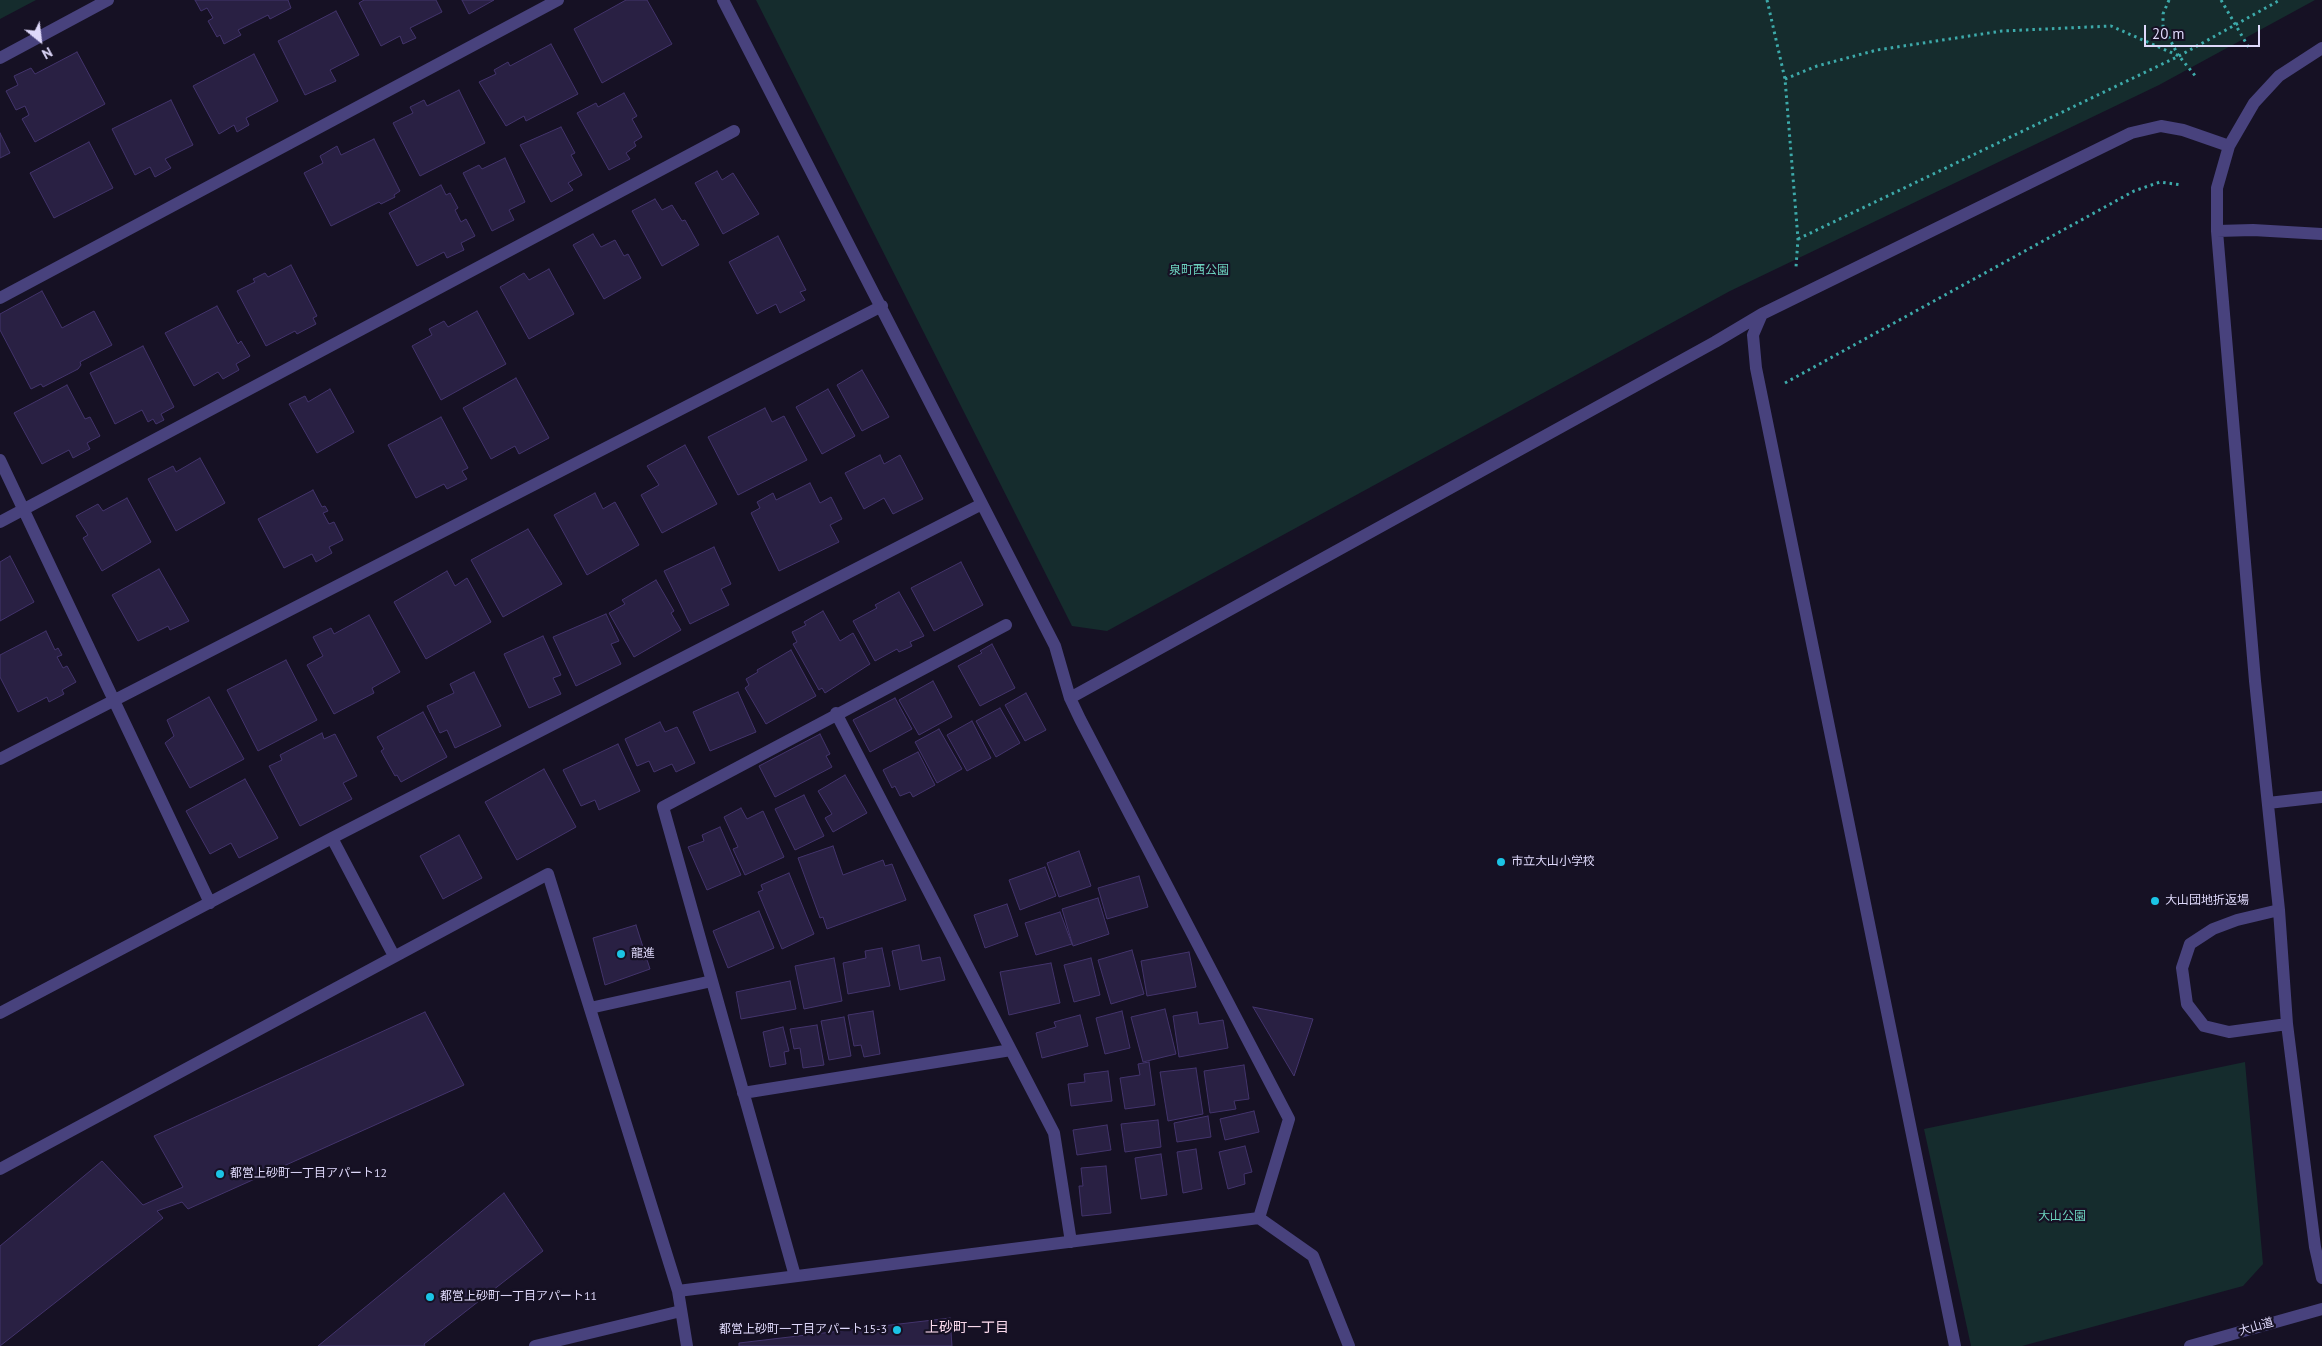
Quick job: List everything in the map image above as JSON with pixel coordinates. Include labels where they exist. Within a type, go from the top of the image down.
[{"type":"street","points":[[0,58],[108,0]]},
{"type":"street","points":[[0,298],[558,0]]},
{"type":"street","points":[[723,0],[777,108],[882,306],[1055,646],[1070,698],[1289,1119],[1259,1218]]},
{"type":"street","points":[[2322,48],[2279,76],[2254,103],[2229,146],[2217,188],[2217,231],[2255,681],[2279,910],[2287,1024],[2315,1247],[2322,1278]]},
{"type":"street","points":[[1070,698],[1706,347],[1762,314],[2131,133],[2161,126],[2183,130],[2229,146]]},
{"type":"street","points":[[0,522],[734,131]]},
{"type":"street","points":[[2217,231],[2253,230],[2322,234]]},
{"type":"street","points":[[0,758],[882,306]]},
{"type":"street","points":[[1762,314],[1753,335],[1756,368],[1955,1346]]},
{"type":"street","points":[[0,460],[210,903]]},
{"type":"street","points":[[0,1013],[332,838],[982,504]]},
{"type":"street","points":[[795,1276],[664,807],[836,713],[1006,625]]},
{"type":"street","points":[[836,713],[1054,1133],[1071,1242]]},
{"type":"street","points":[[2268,803],[2322,797]]},
{"type":"street","points":[[332,838],[394,956]]},
{"type":"street","points":[[0,1169],[548,874],[678,1291],[687,1346]]},
{"type":"street","points":[[2279,910],[2242,918],[2213,929],[2190,944],[2182,968],[2187,1004],[2204,1026],[2229,1032],[2287,1024]]},
{"type":"street","points":[[590,1008],[712,980]]},
{"type":"street","points":[[743,1093],[1011,1050]]},
{"type":"street","points":[[678,1291],[1259,1218],[1313,1256],[1349,1346]]},
{"type":"street","name":"大山道","points":[[2190,1346],[2322,1309]]},
{"type":"street","points":[[535,1346],[681,1311]]},
{"type":"path","points":[[1767,0],[1785,79],[1798,239],[1795,274]]},
{"type":"path","points":[[2169,0],[2163,14],[2162,26],[2179,56],[2197,78]]},
{"type":"path","points":[[2221,0],[2250,48]]},
{"type":"path","points":[[1798,239],[2179,56],[2280,0]]},
{"type":"path","points":[[1785,79],[1817,66],[1877,50],[2002,31],[2111,26],[2179,56]]},
{"type":"path","points":[[1763,396],[2134,191],[2160,182],[2182,185]]},
{"type":"green space","points":[[0,0],[36,0],[0,19]]},
{"type":"green space","name":"泉町西公園","points":[[756,0],[2315,0],[2159,85],[1730,291],[1107,631],[1072,626]]},
{"type":"green space","name":"大山公園","points":[[2245,1062],[2263,1264],[2243,1286],[2022,1346],[1971,1346],[1924,1129]]},
{"type":"building","points":[[195,0],[288,0],[291,8],[270,19],[268,15],[238,30],[241,35],[224,44],[220,35],[217,37],[208,21],[213,18],[207,8],[201,11]]},
{"type":"building","points":[[364,0],[436,0],[442,12],[410,28],[416,38],[403,44],[400,36],[381,46],[359,3]]},
{"type":"building","points":[[462,0],[494,0],[469,14]]},
{"type":"building","points":[[626,0],[647,0],[672,44],[602,83],[574,29]]},
{"type":"building","points":[[336,11],[359,55],[330,70],[336,81],[305,95],[278,41]]},
{"type":"building","points":[[551,44],[578,94],[526,121],[524,116],[506,126],[479,82],[496,74],[494,70],[508,62],[510,66]]},
{"type":"building","points":[[77,52],[105,104],[35,142],[22,119],[29,115],[25,106],[16,110],[6,91],[18,85],[14,76],[31,68],[35,74]]},
{"type":"building","points":[[254,54],[278,101],[246,118],[249,125],[237,132],[234,125],[219,134],[193,86]]},
{"type":"building","points":[[459,90],[485,143],[420,176],[393,123],[413,113],[410,107],[424,100],[427,106]]},
{"type":"building","points":[[624,93],[637,116],[632,119],[642,137],[634,142],[636,146],[626,153],[630,159],[609,170],[577,113],[596,103],[598,107]]},
{"type":"building","points":[[171,100],[193,145],[165,159],[171,168],[155,177],[150,167],[135,175],[112,129]]},
{"type":"building","points":[[561,127],[575,153],[571,155],[582,175],[568,183],[573,190],[551,202],[520,145]]},
{"type":"building","points":[[0,133],[10,153],[0,158]]},
{"type":"building","points":[[374,139],[400,191],[394,195],[395,197],[381,204],[379,202],[331,226],[304,173],[323,163],[320,156],[337,146],[341,155]]},
{"type":"building","points":[[89,142],[113,188],[54,218],[30,173]]},
{"type":"building","points":[[505,158],[525,202],[509,210],[514,220],[492,231],[463,173],[479,165],[482,169]]},
{"type":"building","points":[[717,171],[722,180],[733,173],[759,214],[723,234],[695,183]]},
{"type":"building","points":[[441,185],[446,195],[450,193],[458,208],[455,210],[461,222],[466,219],[475,236],[461,243],[464,250],[447,258],[444,252],[417,266],[389,213]]},
{"type":"building","points":[[655,199],[662,210],[672,205],[682,221],[685,220],[699,245],[662,266],[632,211]]},
{"type":"building","points":[[593,234],[601,247],[615,240],[624,256],[628,254],[641,278],[604,299],[573,245]]},
{"type":"building","points":[[778,236],[806,290],[800,292],[805,300],[780,313],[776,304],[757,314],[729,262]]},
{"type":"building","points":[[291,265],[317,316],[313,318],[316,324],[297,334],[295,331],[266,346],[237,291],[255,282],[253,279],[265,273],[268,277]]},
{"type":"building","points":[[549,269],[574,314],[529,339],[500,287],[524,273],[529,280]]},
{"type":"building","points":[[42,291],[62,328],[94,311],[112,345],[80,362],[81,365],[78,369],[43,387],[41,384],[31,389],[0,330],[0,314]]},
{"type":"building","points":[[217,306],[238,344],[241,341],[250,356],[236,364],[239,370],[223,379],[218,372],[194,386],[165,333]]},
{"type":"building","points":[[477,311],[506,364],[441,400],[412,346],[432,335],[429,329],[444,321],[448,327]]},
{"type":"building","points":[[143,346],[174,407],[161,414],[164,420],[156,424],[153,419],[148,422],[142,410],[115,424],[90,373]]},
{"type":"building","points":[[862,370],[889,417],[862,431],[837,385]]},
{"type":"building","points":[[516,378],[549,438],[519,454],[515,446],[491,459],[463,408]]},
{"type":"building","points":[[67,385],[85,419],[90,417],[100,436],[87,443],[90,449],[73,458],[69,450],[42,464],[14,413]]},
{"type":"building","points":[[330,389],[354,432],[317,453],[289,404],[305,396],[308,402]]},
{"type":"building","points":[[828,389],[855,436],[822,454],[796,407]]},
{"type":"building","points":[[765,408],[772,422],[784,416],[807,460],[738,495],[708,437]]},
{"type":"building","points":[[441,417],[468,468],[462,471],[467,479],[447,489],[444,484],[416,498],[388,445]]},
{"type":"building","points":[[685,445],[717,504],[662,533],[641,495],[659,485],[647,466]]},
{"type":"building","points":[[880,455],[884,464],[900,455],[923,499],[893,514],[884,498],[864,509],[845,473]]},
{"type":"building","points":[[200,458],[225,503],[176,531],[148,479],[173,466],[176,472]]},
{"type":"building","points":[[810,483],[820,503],[831,497],[842,519],[830,525],[839,542],[779,571],[751,513],[760,508],[757,502],[773,493],[776,500]]},
{"type":"building","points":[[313,490],[322,507],[325,506],[328,511],[323,513],[329,524],[334,522],[343,540],[329,547],[332,553],[316,562],[312,554],[284,568],[258,519]]},
{"type":"building","points":[[595,493],[603,509],[615,502],[639,545],[587,575],[554,515]]},
{"type":"building","points":[[127,498],[151,542],[102,571],[83,538],[88,535],[76,516],[98,504],[103,511]]},
{"type":"building","points":[[528,529],[562,584],[503,617],[471,560]]},
{"type":"building","points":[[714,547],[731,584],[721,589],[729,605],[690,624],[664,571]]},
{"type":"building","points":[[10,556],[34,602],[0,621],[0,562]]},
{"type":"building","points":[[961,562],[983,605],[934,631],[911,588]]},
{"type":"building","points":[[159,569],[189,621],[170,630],[168,626],[138,641],[112,595]]},
{"type":"building","points":[[447,571],[455,586],[467,578],[491,622],[426,659],[394,602]]},
{"type":"building","points":[[656,580],[674,611],[671,613],[681,630],[634,657],[609,613],[625,604],[622,600]]},
{"type":"building","points":[[899,592],[924,636],[910,642],[912,646],[899,652],[897,649],[875,661],[853,621],[877,608],[875,605]]},
{"type":"building","points":[[823,611],[840,641],[853,633],[870,664],[825,693],[822,688],[819,690],[793,644],[797,642],[792,632],[806,625],[804,622]]},
{"type":"building","points":[[606,614],[619,641],[611,644],[621,664],[576,686],[553,637]]},
{"type":"building","points":[[369,615],[400,672],[372,688],[374,693],[334,714],[307,665],[323,656],[313,637],[331,628],[334,634]]},
{"type":"building","points":[[46,631],[55,650],[58,648],[62,655],[57,657],[63,668],[67,666],[76,682],[62,690],[64,694],[49,702],[47,697],[18,712],[0,677],[0,655]]},
{"type":"building","points":[[543,636],[561,675],[553,678],[561,694],[529,708],[504,654]]},
{"type":"building","points":[[992,644],[1015,688],[980,706],[958,666],[982,653],[980,651]]},
{"type":"building","points":[[791,650],[816,696],[766,724],[745,688],[749,685],[746,679],[758,672],[757,670]]},
{"type":"building","points":[[286,660],[317,720],[258,751],[227,690]]},
{"type":"building","points":[[474,672],[501,726],[455,748],[447,730],[440,733],[427,706],[454,693],[450,684]]},
{"type":"building","points":[[933,681],[952,717],[919,735],[899,700]]},
{"type":"building","points":[[738,692],[756,732],[710,751],[693,712]]},
{"type":"building","points":[[1026,693],[1046,730],[1025,741],[1005,705]]},
{"type":"building","points":[[209,697],[244,759],[190,788],[165,743],[174,736],[167,720]]},
{"type":"building","points":[[895,698],[912,729],[870,752],[853,720]]},
{"type":"building","points":[[1000,708],[1020,743],[996,757],[976,721]]},
{"type":"building","points":[[423,712],[447,757],[401,782],[397,775],[395,776],[381,751],[384,749],[377,737]]},
{"type":"building","points":[[972,721],[991,758],[967,771],[947,735]]},
{"type":"building","points":[[660,722],[665,732],[677,727],[695,763],[676,772],[672,764],[654,772],[649,761],[637,766],[625,739]]},
{"type":"building","points":[[939,729],[962,769],[937,783],[915,742]]},
{"type":"building","points":[[322,733],[324,739],[335,734],[357,776],[343,783],[352,799],[300,826],[269,766],[282,760],[280,755]]},
{"type":"building","points":[[820,734],[830,754],[826,756],[832,767],[775,797],[759,766]]},
{"type":"building","points":[[618,744],[640,791],[599,810],[595,800],[581,806],[563,770]]},
{"type":"building","points":[[918,752],[935,785],[913,797],[910,792],[900,796],[895,786],[892,788],[883,770]]},
{"type":"building","points":[[544,769],[576,827],[517,860],[485,802]]},
{"type":"building","points":[[845,775],[867,813],[833,832],[825,818],[832,814],[818,791]]},
{"type":"building","points":[[245,779],[278,838],[239,858],[231,843],[210,854],[186,811]]},
{"type":"building","points":[[804,795],[824,836],[795,850],[775,809]]},
{"type":"building","points":[[741,808],[747,819],[763,811],[784,857],[745,875],[733,849],[738,847],[724,817]]},
{"type":"building","points":[[720,827],[741,875],[707,890],[688,847],[704,841],[702,835]]},
{"type":"building","points":[[459,835],[482,878],[443,899],[420,856]]},
{"type":"building","points":[[833,846],[843,875],[883,860],[885,866],[892,864],[906,900],[827,929],[823,917],[820,918],[798,858]]},
{"type":"building","points":[[1079,851],[1091,886],[1059,897],[1047,863]]},
{"type":"building","points":[[1045,867],[1056,896],[1020,910],[1009,880]]},
{"type":"building","points":[[789,873],[814,934],[782,949],[758,892],[763,890],[761,885]]},
{"type":"building","points":[[1139,876],[1148,907],[1107,919],[1098,888]]},
{"type":"building","points":[[1098,898],[1109,934],[1073,946],[1062,909]]},
{"type":"building","points":[[1007,904],[1018,936],[985,948],[974,915]]},
{"type":"building","points":[[759,911],[774,948],[728,968],[713,931]]},
{"type":"building","points":[[1060,912],[1072,944],[1036,955],[1025,923]]},
{"type":"building","name":"龍進","points":[[636,925],[650,969],[605,985],[593,938]]},
{"type":"building","points":[[919,945],[922,961],[940,957],[945,980],[900,990],[892,951]]},
{"type":"building","points":[[882,948],[890,986],[848,994],[843,963],[866,958],[865,951]]},
{"type":"building","points":[[1132,950],[1144,994],[1111,1004],[1098,960]]},
{"type":"building","points":[[1189,952],[1196,987],[1147,996],[1141,961]]},
{"type":"building","points":[[834,958],[842,1001],[804,1009],[795,966]]},
{"type":"building","points":[[1091,958],[1100,995],[1074,1002],[1064,965]]},
{"type":"building","points":[[1051,963],[1060,1003],[1009,1015],[1000,972]]},
{"type":"building","points":[[790,981],[796,1009],[741,1019],[736,992]]},
{"type":"building","points":[[1253,1007],[1313,1019],[1294,1076]]},
{"type":"building","points":[[1165,1009],[1176,1054],[1143,1062],[1131,1017]]},
{"type":"building","points":[[873,1011],[880,1054],[864,1057],[861,1045],[854,1046],[848,1015]]},
{"type":"building","points":[[1122,1011],[1130,1048],[1105,1054],[1096,1018]]},
{"type":"building","name":"都営上砂町一丁目アパート12","points":[[425,1012],[464,1085],[188,1209],[182,1202],[157,1211],[163,1218],[0,1346],[0,1246],[102,1161],[143,1205],[183,1187],[154,1136]]},
{"type":"building","points":[[1197,1012],[1199,1024],[1223,1020],[1228,1048],[1179,1057],[1173,1016]]},
{"type":"building","points":[[1080,1015],[1088,1046],[1042,1058],[1036,1033],[1056,1027],[1054,1022]]},
{"type":"building","points":[[844,1017],[851,1056],[829,1060],[821,1021]]},
{"type":"building","points":[[817,1025],[824,1065],[803,1068],[800,1048],[794,1049],[790,1029]]},
{"type":"building","points":[[783,1027],[789,1051],[784,1052],[786,1064],[770,1067],[763,1032]]},
{"type":"building","points":[[1149,1062],[1155,1105],[1125,1109],[1120,1078],[1140,1075],[1138,1064]]},
{"type":"building","points":[[1244,1065],[1249,1099],[1234,1101],[1236,1109],[1210,1113],[1204,1071]]},
{"type":"building","points":[[1196,1068],[1203,1114],[1168,1121],[1160,1072]]},
{"type":"building","points":[[1108,1071],[1112,1101],[1071,1106],[1068,1084],[1085,1082],[1084,1074]]},
{"type":"building","points":[[1254,1111],[1259,1132],[1225,1140],[1220,1119]]},
{"type":"building","points":[[1208,1116],[1211,1137],[1177,1142],[1174,1123]]},
{"type":"building","points":[[1158,1120],[1161,1147],[1125,1152],[1121,1124]]},
{"type":"building","points":[[1107,1125],[1111,1150],[1077,1155],[1073,1130]]},
{"type":"building","points":[[1245,1146],[1252,1172],[1244,1174],[1245,1184],[1228,1189],[1219,1152]]},
{"type":"building","points":[[1196,1149],[1202,1189],[1183,1193],[1177,1152]]},
{"type":"building","points":[[1161,1154],[1167,1195],[1141,1199],[1135,1158]]},
{"type":"building","points":[[1106,1166],[1111,1213],[1082,1216],[1079,1186],[1083,1186],[1081,1168]]},
{"type":"building","name":"都営上砂町一丁目アパート11","points":[[504,1193],[543,1251],[424,1344],[425,1346],[318,1346]]},
{"type":"building","name":"都営上砂町一丁目アパート15-3","points":[[950,1318],[952,1346],[739,1346],[739,1343]]},
{"type":"place","name":"市立大山小学校","points":[[1501,862]]},
{"type":"place","name":"大山団地折返場","points":[[2155,901]]},
{"type":"place","name":"龍進","points":[[621,954]]},
{"type":"place","name":"都営上砂町一丁目アパート12","points":[[220,1174]]},
{"type":"place","name":"都営上砂町一丁目アパート11","points":[[430,1297]]},
{"type":"place","name":"都営上砂町一丁目アパート15-3","points":[[897,1330]]},
{"type":"district","name":"上砂町一丁目","points":[[967,1328]]}]
